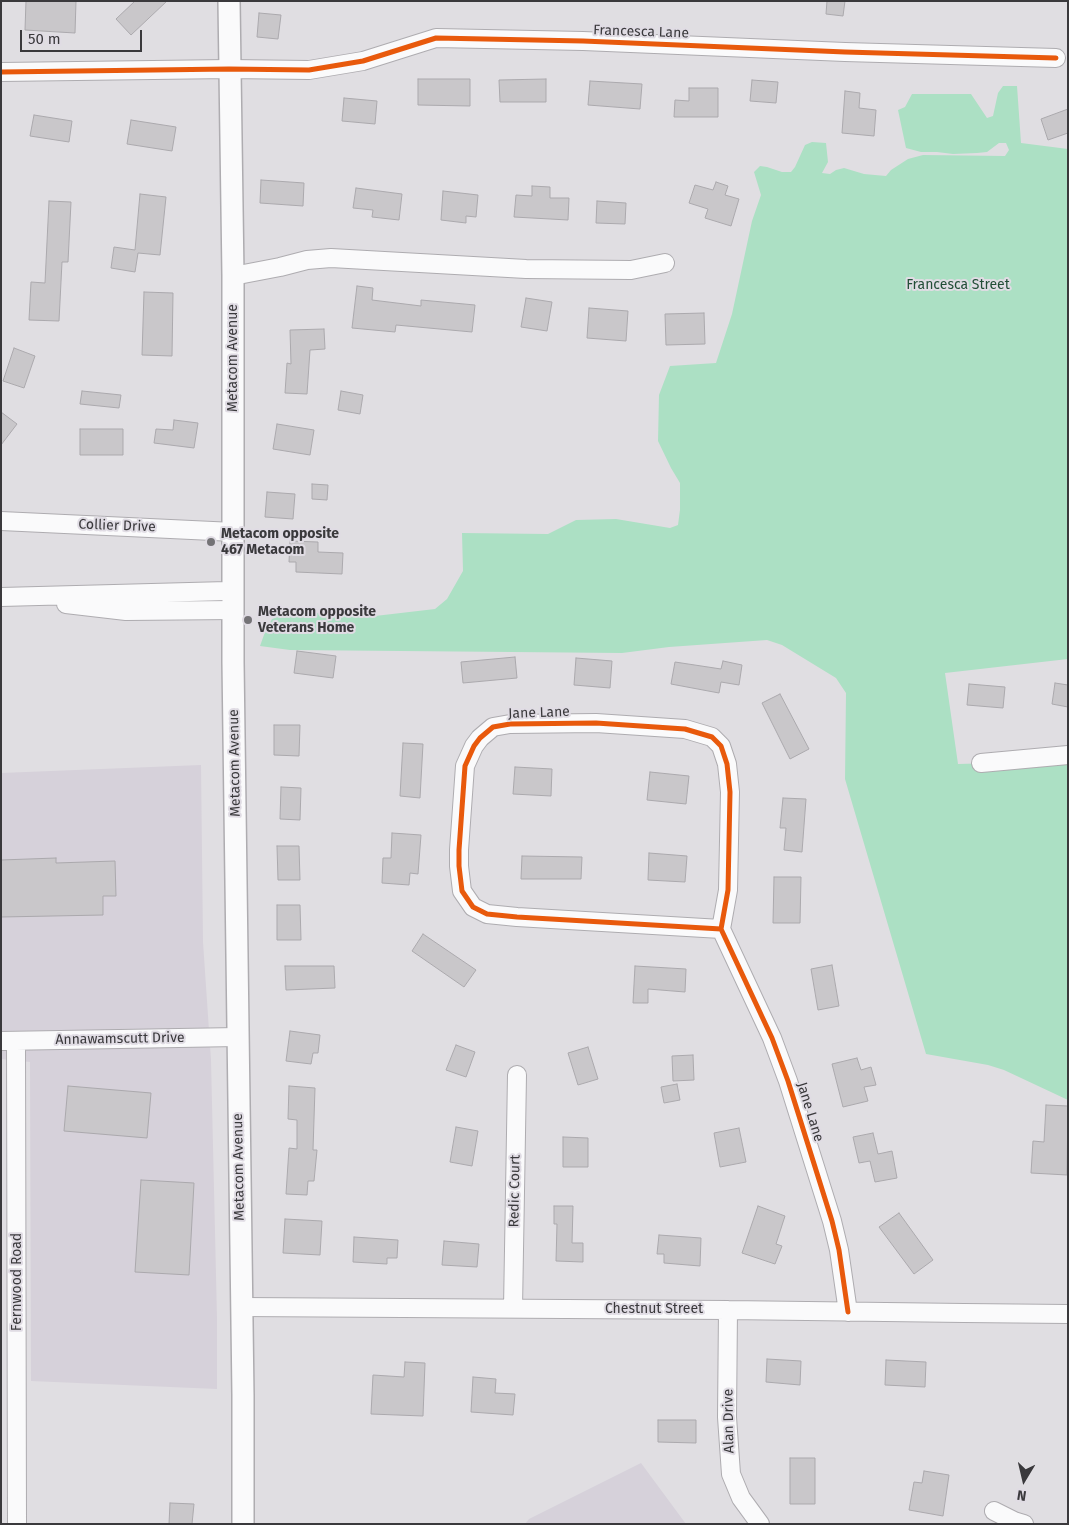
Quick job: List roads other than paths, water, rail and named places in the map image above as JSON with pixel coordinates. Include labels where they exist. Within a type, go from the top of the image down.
[{"type":"main road","name":"Metacom Avenue","points":[[229,1],[233,276],[233,662],[243,1524]]},
{"type":"street","name":"Francesca Lane","points":[[1,72],[230,69],[308,70],[363,61],[436,38],[583,41],[844,52],[1056,58]]},
{"type":"street","points":[[233,276],[307,260],[331,258],[526,270],[631,270],[665,263]]},
{"type":"street","name":"Collier Drive","points":[[1,521],[234,532]]},
{"type":"street","points":[[1,597],[227,591],[234,588]]},
{"type":"street","points":[[1,597],[126,610],[234,610]]},
{"type":"street","name":"Jane Lane","points":[[721,929],[517,917],[487,914],[473,907],[462,890],[458,866],[458,850],[465,766],[474,746],[480,738],[494,727],[510,724],[596,723],[685,729],[712,738],[721,746],[727,764],[730,792],[728,890],[721,929],[768,1029],[788,1081],[832,1221],[839,1250],[848,1312]]},
{"type":"street","points":[[981,763],[1068,755]]},
{"type":"street","name":"Annawamscutt Drive","points":[[8,1041],[238,1037]]},
{"type":"street","name":"Fernwood Road","points":[[8,1041],[17,1524]]},
{"type":"street","name":"Redic Court","points":[[513,1308],[517,1075]]},
{"type":"street","name":"Chestnut Street","points":[[241,1307],[1068,1314]]},
{"type":"street","name":"Alan Drive","points":[[728,1310],[727,1417],[731,1474],[741,1498],[760,1524]]},
{"type":"street","points":[[994,1511],[1024,1524]]},
{"type":"place","name":"Metacom opposite 467 Metacom","points":[[211,542]]},
{"type":"place","name":"Metacom opposite Veterans Home","points":[[248,620]]},
{"type":"park label","name":"Francesca Street","points":[[958,285]]}]
